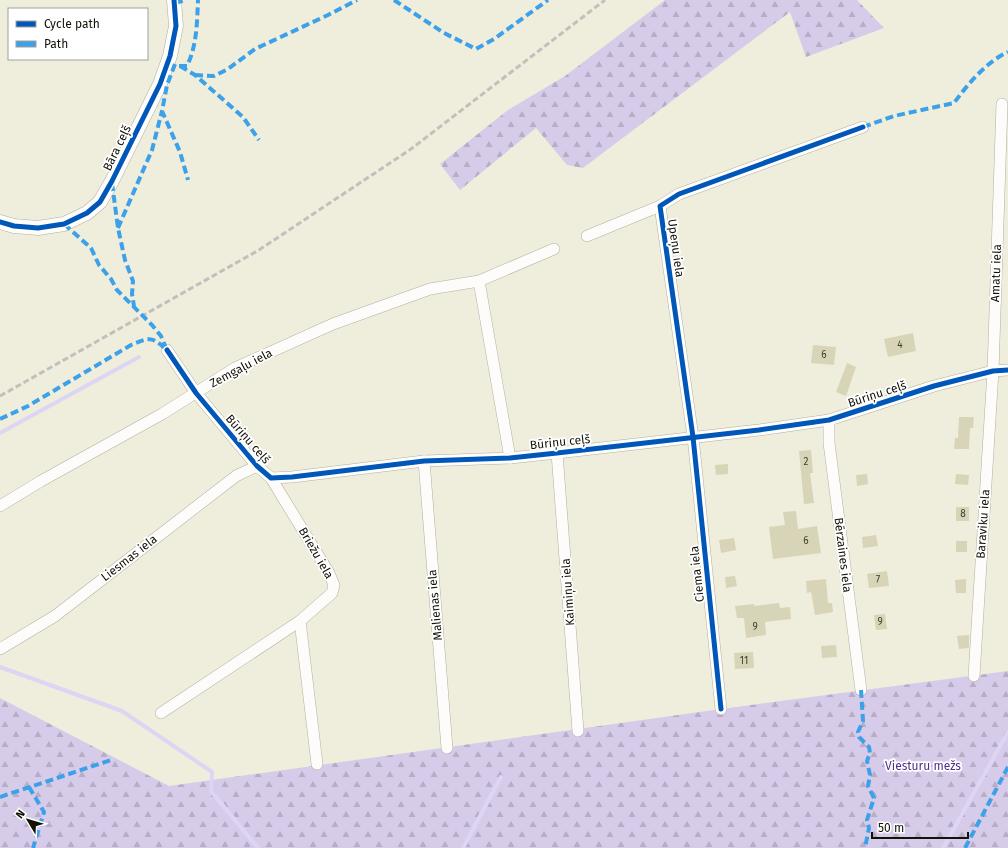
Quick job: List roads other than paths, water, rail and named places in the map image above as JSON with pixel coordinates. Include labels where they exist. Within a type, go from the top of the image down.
[{"type":"street","name":"Bāra ceļš","points":[[0,222],[14,226],[38,228],[64,224],[87,213],[100,202],[153,98],[168,62],[176,26],[174,0]]},
{"type":"street","name":"Amatu iela","points":[[993,371],[1002,104]]},
{"type":"street","name":"Upeņu iela","points":[[693,438],[660,206],[679,194],[863,127]]},
{"type":"street","points":[[587,236],[660,206]]},
{"type":"street","name":"Zemgaļu iela","points":[[0,506],[41,481],[162,414],[235,368],[333,324],[430,289],[479,281],[554,248]]},
{"type":"street","points":[[479,281],[510,458]]},
{"type":"street","name":"Būriņu ceļš","points":[[167,350],[196,393],[257,466],[271,478],[292,477],[424,461],[510,458],[693,438],[829,420],[934,386],[993,371],[1008,370]]},
{"type":"street","name":"Baraviku iela","points":[[974,676],[993,371]]},
{"type":"street","name":"Bērzaines iela","points":[[829,420],[829,444],[861,690]]},
{"type":"street","name":"Ciema iela","points":[[693,438],[721,709]]},
{"type":"street","name":"Kaimiņu iela","points":[[557,453],[578,731]]},
{"type":"street","name":"Malienas iela","points":[[424,461],[447,748]]},
{"type":"street","name":"Liesmas iela","points":[[0,649],[55,616],[236,476],[257,466]]},
{"type":"street","name":"Briežu iela","points":[[161,714],[300,621],[332,593],[334,585],[330,573],[271,478]]},
{"type":"street","points":[[300,621],[317,764]]},
{"type":"waterway","points":[[0,433],[139,357]]},
{"type":"waterway","points":[[0,667],[122,711],[212,772],[211,791],[258,848]]},
{"type":"waterway","points":[[943,848],[1008,732]]},
{"type":"waterway","points":[[463,848],[501,777]]},
{"type":"railway","points":[[0,396],[259,250],[411,149],[605,0]]},
{"type":"park label","name":"Viesturu mežs","points":[[923,766]]}]
